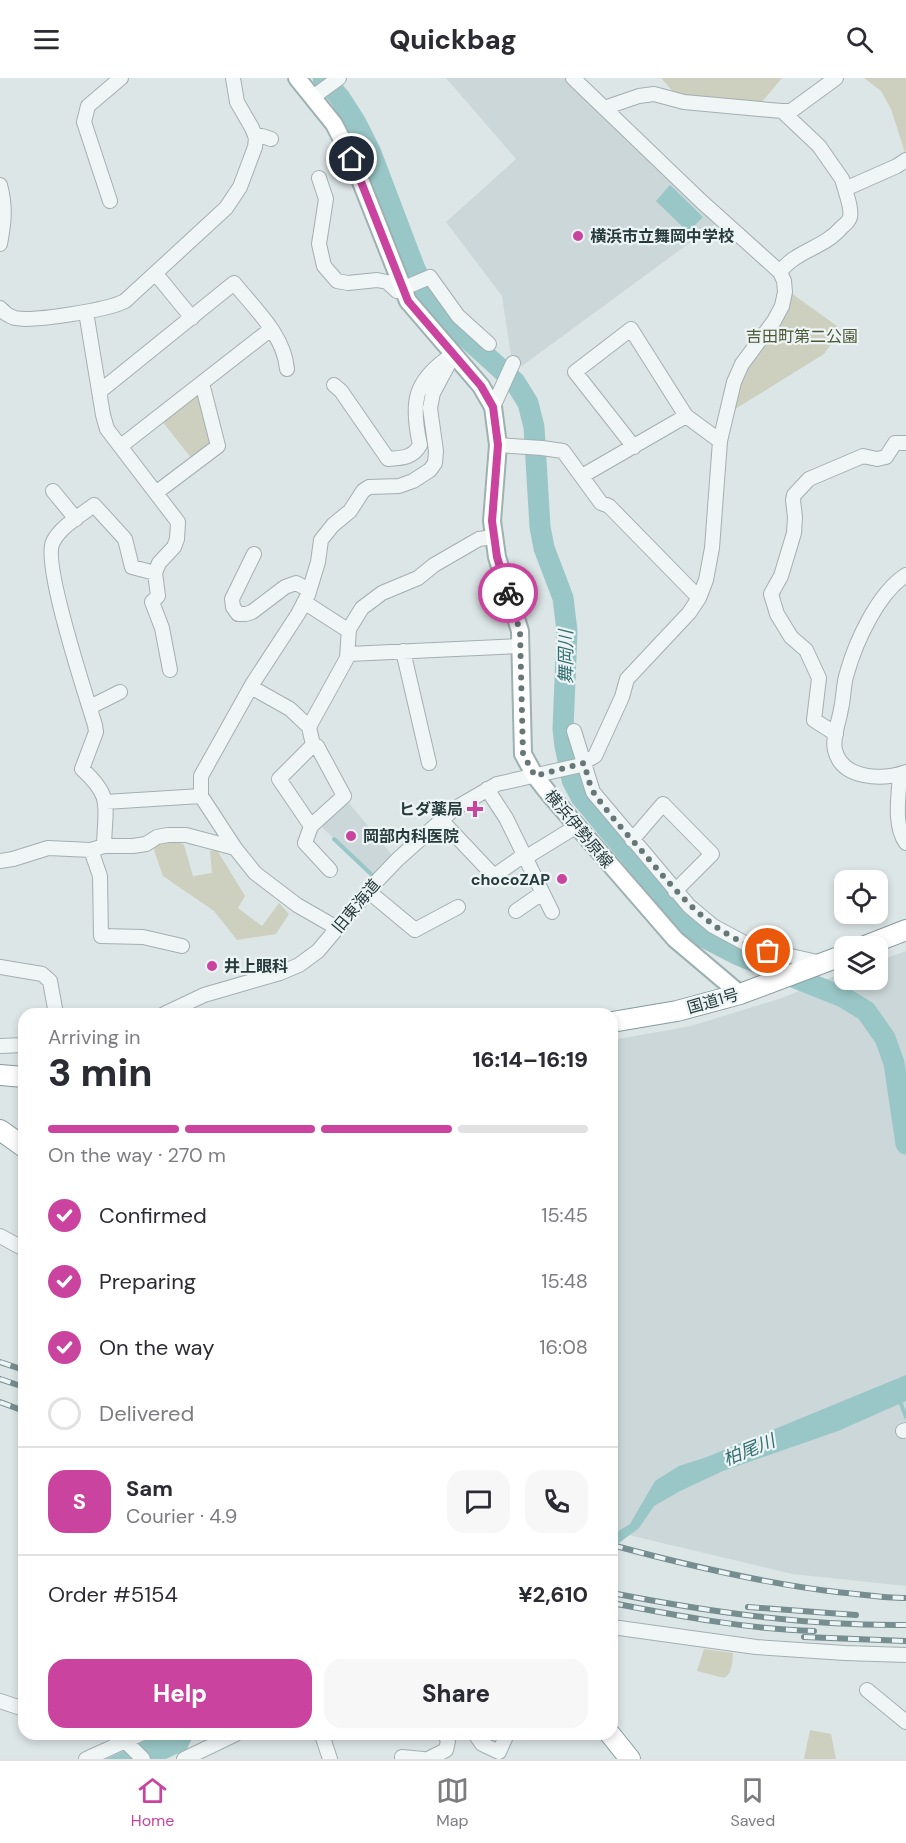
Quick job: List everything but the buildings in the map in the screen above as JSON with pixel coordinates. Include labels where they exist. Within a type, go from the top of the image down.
[{"type":"highway","points":[[888,937],[906,930]]},
{"type":"highway","name":"国道1号","points":[[618,1021],[677,1011],[740,994],[834,959]]},
{"type":"highway","points":[[0,1075],[18,1076]]},
{"type":"highway","points":[[0,1130],[18,1143]]},
{"type":"highway","points":[[609,1740],[621,1759]]},
{"type":"highway","points":[[614,1740],[630,1759]]},
{"type":"main road","name":"横浜伊勢原線","points":[[297,78],[318,94],[352,159],[406,288],[408,301],[481,386],[493,407],[498,445],[492,521],[497,557],[520,631],[523,754],[535,776],[675,939],[740,994]]},
{"type":"street","points":[[110,201],[84,122],[88,106],[122,78]]},
{"type":"street","points":[[0,308],[6,315],[17,319],[86,312],[116,306],[156,274],[226,208],[240,187],[255,147],[255,136],[237,102],[233,78]]},
{"type":"street","points":[[573,78],[701,201],[780,272],[785,292],[782,306],[774,321],[742,364],[734,382],[720,441],[712,548],[706,580],[699,598],[689,613],[627,679],[622,697],[595,756],[581,764]]},
{"type":"street","points":[[604,108],[639,96],[654,94],[684,102],[791,111],[836,78]]},
{"type":"street","points":[[318,94],[337,79]]},
{"type":"street","points":[[780,272],[794,258],[827,242],[850,217],[842,179],[819,146],[782,111]]},
{"type":"street","points":[[255,136],[271,139]]},
{"type":"street","points":[[844,189],[906,160]]},
{"type":"street","points":[[319,178],[326,199],[319,244],[324,267],[338,281],[348,284],[377,280],[387,282],[397,291],[430,277],[458,316],[489,344]]},
{"type":"street","points":[[0,185],[5,202],[5,218],[0,239]]},
{"type":"street","points":[[156,274],[192,318]]},
{"type":"street","points":[[99,392],[234,283],[276,335],[286,358],[287,369]]},
{"type":"street","points":[[86,312],[107,429],[178,522],[174,547],[159,563],[155,573],[158,596],[152,602],[162,628],[170,670]]},
{"type":"street","points":[[121,446],[271,329]]},
{"type":"street","points":[[634,447],[575,372],[631,329],[686,416],[720,441]]},
{"type":"street","points":[[334,385],[341,391],[388,459],[406,458],[413,454],[420,445],[414,410],[421,383],[431,371],[454,354]]},
{"type":"street","points":[[337,928],[273,889],[255,873],[235,848],[201,796],[201,776],[250,687],[307,596],[318,562],[321,540],[350,510],[363,491],[369,487],[399,486],[413,481],[430,470],[435,463],[436,451],[430,408],[436,385],[454,354]]},
{"type":"street","points":[[493,407],[505,385],[512,365]]},
{"type":"street","points":[[157,492],[218,446],[202,383]]},
{"type":"street","points":[[582,476],[686,416]]},
{"type":"street","points":[[836,734],[814,720],[819,678],[806,650],[791,637],[777,614],[771,594],[781,576],[794,533],[793,500],[809,479],[863,456],[877,459],[886,457],[895,443],[906,443]]},
{"type":"street","points":[[498,445],[562,451],[602,503],[609,506],[699,598]]},
{"type":"street","points":[[53,491],[76,519]]},
{"type":"street","points":[[155,573],[132,567],[125,539],[94,505],[61,532],[53,542],[50,554],[62,615],[96,732],[82,769],[101,788],[105,802],[98,848],[100,876],[94,936],[143,937],[182,946]]},
{"type":"street","points":[[309,727],[348,654],[349,631],[362,608],[382,593],[418,578],[434,565],[479,539],[494,537]]},
{"type":"street","points":[[254,554],[232,599],[233,607],[238,614],[252,612],[285,587],[296,583],[307,596],[349,631]]},
{"type":"street","points":[[906,575],[895,582],[860,636],[846,674],[835,752],[842,764],[856,774],[867,777],[903,773],[898,817],[906,843]]},
{"type":"street","points":[[348,654],[520,646]]},
{"type":"street","points":[[404,651],[429,763]]},
{"type":"street","points":[[250,687],[290,709],[309,727],[314,745],[317,746],[344,796],[311,826],[305,843],[330,870]]},
{"type":"street","points":[[90,707],[120,692]]},
{"type":"street","points":[[574,731],[581,764],[593,792],[675,891],[705,919],[733,938],[754,948],[815,967]]},
{"type":"street","points":[[311,826],[279,779],[314,745]]},
{"type":"street","name":"旧東海道","points":[[177,1008],[204,995],[280,973],[299,965],[318,951],[398,859],[454,809],[487,789],[497,784],[581,764]]},
{"type":"street","points":[[487,789],[506,818],[552,912]]},
{"type":"street","points":[[105,802],[201,796]]},
{"type":"street","points":[[632,840],[663,804],[712,854],[675,891]]},
{"type":"street","points":[[441,820],[494,876],[577,826]]},
{"type":"street","points":[[0,861],[48,848],[133,846],[168,834],[186,835],[235,848]]},
{"type":"street","points":[[368,891],[415,930],[458,907]]},
{"type":"street","points":[[516,911],[542,893]]},
{"type":"street","points":[[0,967],[42,974],[47,977],[50,981],[55,1008]]},
{"type":"street","points":[[0,1046],[18,1045]]},
{"type":"street","points":[[0,1236],[18,1246]]},
{"type":"street","points":[[618,1628],[756,1647],[906,1655]]},
{"type":"street","points":[[867,1690],[906,1722]]},
{"type":"street","points":[[0,1701],[18,1707]]},
{"type":"street","points":[[86,1759],[121,1740],[143,1759]]},
{"type":"street","points":[[184,1759],[209,1753],[227,1740]]},
{"type":"street","points":[[324,1740],[330,1759]]},
{"type":"street","points":[[402,1757],[426,1759],[446,1750],[448,1740]]},
{"type":"street","points":[[479,1740],[482,1744],[499,1752],[504,1740]]},
{"type":"shaded area","name":"横浜市立舞岡中学校","points":[[446,78],[568,78],[718,222],[522,366],[511,356],[502,296],[446,222],[516,159]]},
{"type":"shaded area","name":"岡部内科医院","points":[[344,797],[392,855],[373,874],[316,822]]},
{"type":"shaded area","points":[[906,951],[906,1586],[792,1574],[618,1532],[618,1039],[691,1026],[782,998],[834,976],[834,990],[888,990],[888,957]]},
{"type":"green space","points":[[661,78],[782,78],[760,104],[676,95]]},
{"type":"green space","points":[[864,78],[906,78],[906,156],[891,109],[881,91]]},
{"type":"green space","name":"吉田町第二公園","points":[[791,293],[837,326],[834,340],[824,354],[732,411],[745,367]]},
{"type":"green space","points":[[194,394],[198,396],[211,440],[209,446],[192,459],[162,421]]},
{"type":"green space","points":[[168,836],[184,845],[193,876],[212,873],[210,851],[217,850],[245,896],[238,908],[262,926],[279,903],[289,914],[276,934],[237,940],[214,911],[163,876],[153,847]]},
{"type":"green space","points":[[704,1649],[733,1653],[732,1667],[727,1676],[724,1678],[697,1671]]},
{"type":"green space","points":[[810,1730],[831,1734],[836,1759],[804,1759]]},
{"type":"water","points":[[670,185],[703,217],[688,232],[656,201]]},
{"type":"water","name":"柏尾川","points":[[906,1375],[906,1401],[838,1431],[723,1471],[680,1491],[654,1506],[639,1528],[618,1544],[618,1531],[630,1524],[655,1481],[679,1466],[707,1457]]},
{"type":"water","points":[[147,1740],[191,1740],[187,1749],[166,1759],[106,1759]]},
{"type":"waterway","name":"舞岡川","points":[[323,78],[340,98],[371,153],[415,269],[427,293],[450,323],[515,382],[528,403],[534,427],[540,527],[544,548],[563,598],[567,631],[563,729],[565,746],[572,780],[581,797],[681,917],[705,938],[738,955],[843,997],[866,1011],[885,1038],[894,1063],[906,1144]]},
{"type":"waterway","points":[[334,839],[371,874]]},
{"type":"waterway","points":[[900,1401],[906,1417]]},
{"type":"railway","points":[[0,1362],[18,1368]]},
{"type":"railway","points":[[0,1379],[18,1385]]},
{"type":"railway","points":[[0,1402],[18,1409]]},
{"type":"railway","points":[[618,1546],[780,1584],[880,1597],[906,1598]]},
{"type":"railway","points":[[618,1594],[685,1606],[795,1620],[906,1625]]},
{"type":"railway","points":[[618,1604],[738,1625],[814,1631]]},
{"type":"railway","points":[[748,1607],[856,1615]]},
{"type":"railway","points":[[804,1637],[906,1641]]},
{"type":"way so far","points":[[508,593],[520,631],[523,754],[535,776],[584,763],[593,792],[689,906],[733,938],[754,948],[768,951]]},
{"type":"place","name":"横浜市立舞岡中学校","points":[[578,236]]},
{"type":"place","name":"ヒダ薬局","points":[[475,809]]},
{"type":"place","name":"岡部内科医院","points":[[351,836]]},
{"type":"place","name":"chocoZAP","points":[[562,879]]},
{"type":"place","name":"井上眼科","points":[[212,966]]},
{"type":"route","points":[[352,159],[408,301],[481,386],[493,407],[498,445],[492,521],[497,557],[508,593]]}]
